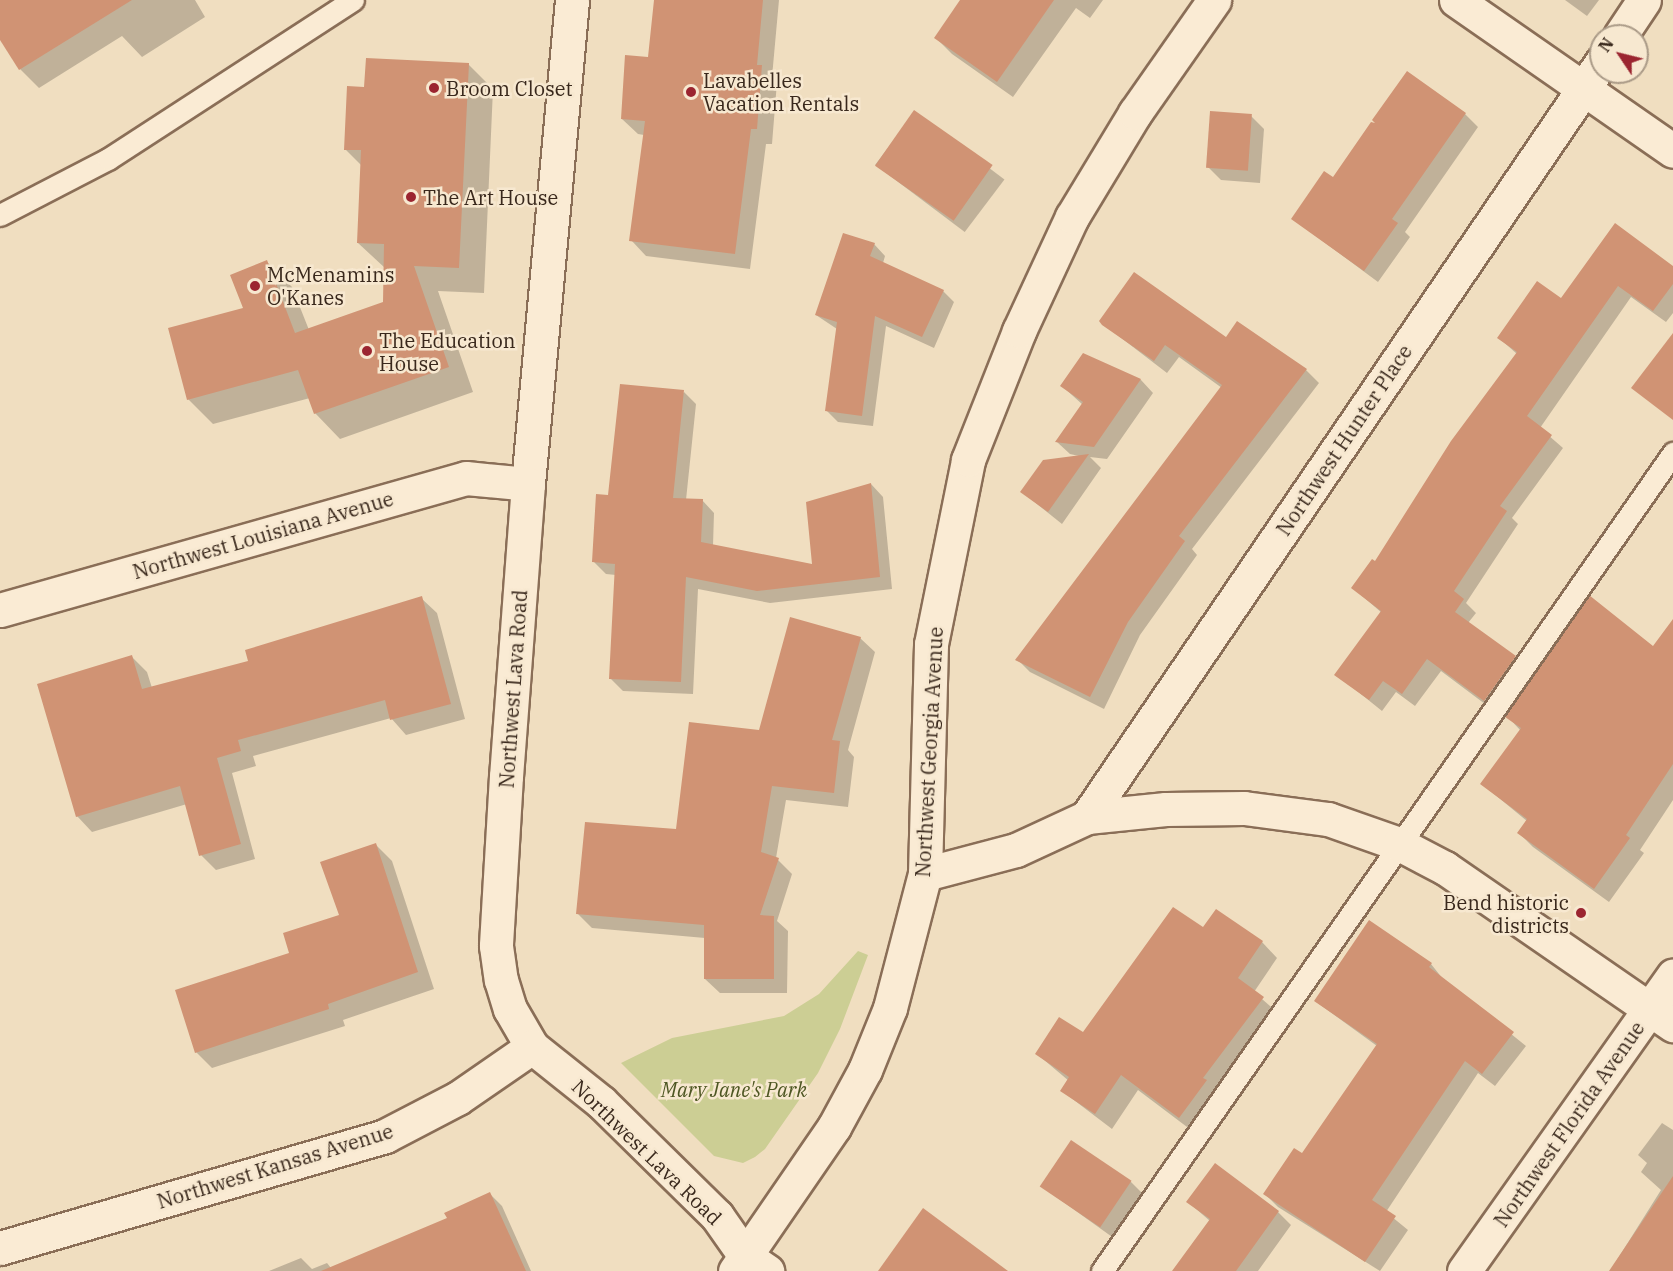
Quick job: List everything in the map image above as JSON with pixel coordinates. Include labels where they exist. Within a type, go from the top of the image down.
[{"type":"street","name":"Northwest Lava Road","points":[[572,0],[528,484],[496,946],[510,1010],[532,1047],[616,1117],[717,1216],[749,1266]]},
{"type":"street","name":"Northwest Georgia Avenue","points":[[749,1266],[834,1127],[864,1070],[890,1008],[925,874],[931,644],[968,460],[1019,331],[1071,218],[1135,113],[1214,0]]},
{"type":"street","points":[[1456,0],[1589,74]]},
{"type":"street","points":[[1628,24],[1644,0]]},
{"type":"street","name":"Northwest Hunter Place","points":[[1087,817],[1589,80]]},
{"type":"street","points":[[1601,84],[1673,151]]},
{"type":"street","name":"Northwest Louisiana Avenue","points":[[0,610],[466,478],[528,484]]},
{"type":"street","points":[[925,874],[1016,850],[1087,817],[1166,809],[1244,808],[1328,819],[1399,844],[1445,868],[1662,1017]]},
{"type":"street","name":"Northwest Florida Avenue","points":[[1464,1271],[1662,1017],[1673,976]]},
{"type":"street","name":"Northwest Kansas Avenue","points":[[12,1255],[385,1136],[458,1098],[532,1047]]},
{"type":"lane","points":[[0,215],[108,159],[353,0]]},
{"type":"lane","points":[[1102,1271],[1673,453]]},
{"type":"green space","name":"Mary Jane's Park","points":[[858,951],[868,955],[840,1029],[818,1073],[765,1149],[743,1163],[714,1156],[621,1063],[672,1038],[784,1016],[819,994]]},
{"type":"building","points":[[0,0],[132,0],[19,70],[0,40]]},
{"type":"building","points":[[654,0],[763,0],[757,65],[762,65],[757,129],[751,129],[735,254],[629,241],[645,121],[621,119],[625,55],[648,57]]},
{"type":"building","points":[[960,0],[1054,0],[997,82],[934,38]]},
{"type":"building","points":[[366,58],[469,63],[459,268],[414,266],[449,367],[314,414],[298,370],[187,400],[168,328],[243,308],[230,275],[267,260],[295,333],[383,302],[384,244],[357,243],[361,150],[344,150],[347,86],[364,87]]},
{"type":"building","points":[[1407,71],[1466,113],[1392,219],[1398,223],[1364,271],[1291,219],[1324,171],[1333,177],[1371,122],[1375,123],[1372,120]]},
{"type":"building","points":[[914,110],[993,165],[954,221],[875,166]]},
{"type":"building","points":[[1210,111],[1252,114],[1248,171],[1206,168]]},
{"type":"building","points":[[1615,223],[1673,266],[1673,284],[1653,311],[1618,286],[1527,416],[1552,435],[1500,506],[1507,511],[1454,591],[1464,599],[1455,612],[1516,656],[1484,701],[1427,659],[1402,694],[1383,681],[1369,700],[1334,675],[1381,611],[1351,588],[1372,559],[1375,561],[1451,441],[1517,352],[1497,338],[1537,281],[1561,298]]},
{"type":"building","points":[[843,233],[875,243],[870,256],[944,290],[922,337],[875,316],[862,416],[825,411],[837,322],[815,315]]},
{"type":"building","points":[[1134,272],[1226,337],[1237,321],[1307,369],[1179,536],[1185,541],[1128,622],[1090,697],[1015,660],[1222,385],[1165,345],[1154,361],[1102,325],[1099,321]]},
{"type":"building","points":[[1673,333],[1673,420],[1631,388]]},
{"type":"building","points":[[1083,353],[1141,379],[1094,447],[1055,442],[1083,402],[1060,386]]},
{"type":"building","points":[[620,384],[684,390],[673,498],[703,499],[701,542],[812,564],[806,502],[871,483],[880,577],[757,591],[686,577],[681,682],[609,679],[615,564],[592,562],[596,494],[608,495]]},
{"type":"building","points":[[1089,454],[1048,512],[1020,492],[1043,460]]},
{"type":"building","points":[[1589,595],[1653,646],[1673,619],[1673,764],[1626,835],[1630,838],[1594,889],[1517,833],[1527,819],[1480,784],[1521,728],[1505,717]]},
{"type":"building","points":[[422,596],[451,704],[390,720],[385,700],[238,740],[241,751],[217,758],[241,844],[199,856],[180,786],[76,817],[37,684],[132,655],[142,689],[248,661],[245,650]]},
{"type":"building","points":[[790,617],[861,637],[832,740],[840,741],[834,793],[772,786],[761,852],[779,858],[760,915],[774,916],[774,979],[704,979],[704,925],[576,914],[585,822],[676,829],[689,722],[759,730]]},
{"type":"building","points":[[376,843],[418,972],[328,1004],[329,1009],[195,1053],[175,990],[289,953],[283,933],[339,915],[320,862]]},
{"type":"building","points":[[1173,907],[1203,927],[1216,909],[1263,941],[1238,978],[1264,997],[1203,1078],[1207,1080],[1179,1118],[1121,1075],[1095,1114],[1060,1091],[1069,1077],[1035,1054],[1059,1017],[1083,1032]]},
{"type":"building","points":[[1369,920],[1432,963],[1429,967],[1514,1032],[1482,1074],[1465,1061],[1372,1200],[1396,1216],[1365,1262],[1263,1194],[1294,1148],[1302,1153],[1377,1044],[1314,1001]]},
{"type":"building","points":[[1071,1140],[1132,1181],[1100,1227],[1040,1186]]},
{"type":"building","points":[[1215,1163],[1279,1211],[1236,1271],[1172,1271],[1210,1219],[1186,1202]]},
{"type":"building","points":[[1673,1176],[1673,1271],[1609,1271]]},
{"type":"building","points":[[490,1192],[526,1271],[321,1271],[447,1218],[444,1213]]},
{"type":"building","points":[[923,1208],[1008,1271],[878,1271]]},
{"type":"place","name":"Broom Closet","points":[[434,88]]},
{"type":"place","name":"Lavabelles Vacation Rentals","points":[[691,92]]},
{"type":"place","name":"The Art House","points":[[411,197]]},
{"type":"place","name":"McMenamins O'Kanes","points":[[255,286]]},
{"type":"place","name":"The Education House","points":[[367,351]]},
{"type":"place","name":"Bend historic districts","points":[[1581,913]]}]
